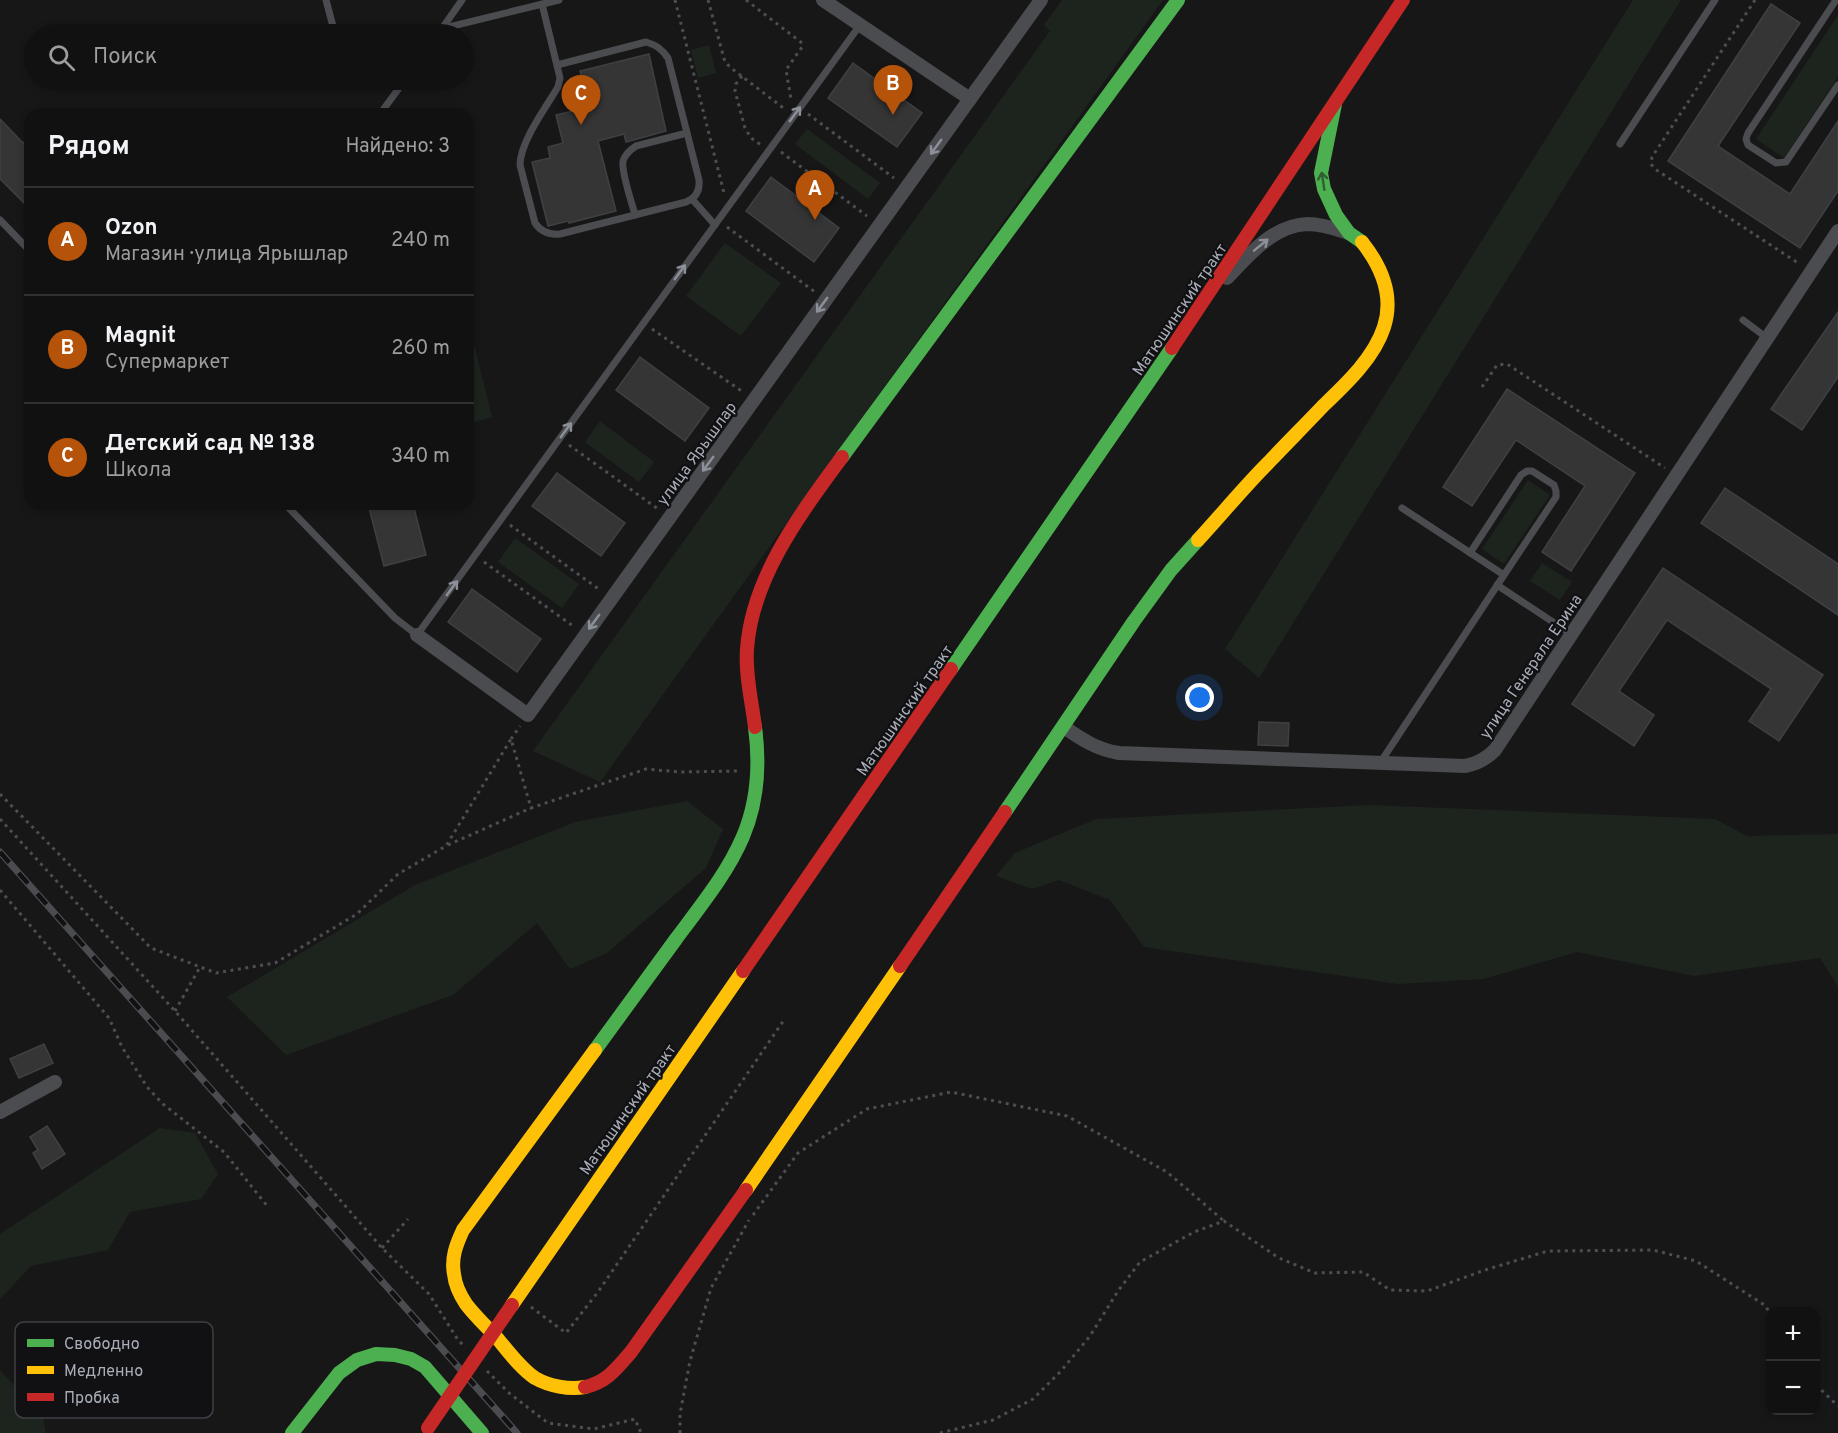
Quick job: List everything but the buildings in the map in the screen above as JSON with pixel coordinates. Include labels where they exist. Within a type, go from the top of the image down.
[{"type":"street","points":[[823,0],[970,99]]},
{"type":"street","name":"улица Ярышлар","points":[[417,635],[528,715],[1041,0]]},
{"type":"street","points":[[1178,0],[809,502],[769,571],[757,599],[747,649],[748,678],[758,749],[758,771],[746,831],[734,857],[714,888],[463,1230],[455,1246],[454,1276],[467,1305],[535,1378],[566,1388],[598,1384],[613,1373],[631,1352],[717,1232],[1171,570],[1266,465],[1354,375],[1374,347],[1384,327],[1387,309],[1382,273],[1374,257],[1359,239],[1349,232],[1330,204],[1321,173],[1335,104]]},
{"type":"street","name":"Матюшинский тракт","points":[[426,1431],[1152,379],[1403,0]]},
{"type":"street","points":[[1204,300],[1259,244],[1277,233],[1293,226],[1308,224],[1349,232]]},
{"type":"street","name":"улица Генерала Ерина","points":[[1064,727],[1101,749],[1119,753],[1465,766],[1479,763],[1495,750],[1838,231]]},
{"type":"street","points":[[0,1112],[55,1082]]},
{"type":"street","points":[[292,1433],[339,1373],[357,1360],[376,1354],[411,1359],[425,1367],[482,1433]]},
{"type":"lane","points":[[326,0],[332,24]]},
{"type":"lane","points":[[445,24],[462,0]]},
{"type":"lane","points":[[468,24],[559,0]]},
{"type":"lane","points":[[1620,144],[1715,0]]},
{"type":"lane","points":[[1836,0],[1748,133],[1746,139],[1748,145],[1776,163],[1786,162],[1838,85]]},
{"type":"lane","points":[[542,4],[560,78],[558,87],[523,146],[520,157],[535,223],[543,231],[554,235],[692,199],[698,191],[699,180],[665,53],[646,42],[557,65]]},
{"type":"lane","points":[[291,510],[395,618],[417,635],[860,25]]},
{"type":"lane","points":[[384,108],[398,90]]},
{"type":"lane","points":[[635,215],[623,168],[625,156],[636,146],[687,133]]},
{"type":"lane","points":[[692,199],[716,222]]},
{"type":"lane","points":[[0,220],[24,245]]},
{"type":"lane","points":[[1743,320],[1767,338]]},
{"type":"lane","points":[[1380,763],[1556,497],[1554,485],[1529,471],[1521,475],[1470,553]]},
{"type":"lane","points":[[1402,508],[1504,575]]},
{"type":"lane","points":[[1497,585],[1571,634]]},
{"type":"path","points":[[675,0],[728,207]]},
{"type":"path","points":[[708,0],[723,59],[728,66],[794,115]]},
{"type":"path","points":[[746,0],[801,42],[802,47],[786,70],[794,115]]},
{"type":"path","points":[[1755,0],[1652,157],[1652,164],[1655,169],[1811,272]]},
{"type":"path","points":[[742,76],[736,84],[735,91],[746,132],[879,225]]},
{"type":"path","points":[[799,108],[906,188]]},
{"type":"path","points":[[716,222],[826,300]]},
{"type":"path","points":[[644,323],[754,400]]},
{"type":"path","points":[[1482,387],[1497,365],[1507,364],[1676,476]]},
{"type":"path","points":[[560,438],[670,518]]},
{"type":"path","points":[[502,519],[612,598]]},
{"type":"path","points":[[475,556],[585,635]]},
{"type":"path","points":[[446,846],[511,739],[531,808]]},
{"type":"path","points":[[0,794],[151,948],[216,973],[275,963],[357,914],[398,874],[446,846],[531,808],[646,769],[680,772],[758,771]]},
{"type":"path","points":[[0,819],[175,1011],[382,1248],[429,1294],[458,1340],[465,1347]]},
{"type":"path","points":[[0,890],[109,1018],[122,1047],[147,1087],[163,1104],[224,1152],[268,1207]]},
{"type":"path","points":[[175,1011],[200,967]]},
{"type":"path","points":[[515,1301],[566,1333],[598,1292],[784,1020]]},
{"type":"path","points":[[680,1433],[680,1414],[690,1361],[711,1288],[749,1220],[798,1153],[867,1109],[951,1092],[1067,1116],[1167,1172],[1224,1221],[1279,1258],[1315,1273],[1363,1272],[1390,1290],[1427,1291],[1548,1251],[1653,1250],[1696,1261],[1766,1307]]},
{"type":"path","points":[[382,1248],[408,1219]]},
{"type":"path","points":[[940,1433],[993,1420],[1033,1399],[1061,1371],[1090,1336],[1118,1291],[1140,1262],[1194,1232],[1224,1221]]},
{"type":"path","points":[[487,1370],[509,1394],[548,1423],[594,1429],[635,1419],[641,1433]]},
{"type":"path","points":[[1820,1390],[1838,1406]]},
{"type":"shaded area","points":[[1062,0],[1163,0],[600,782],[533,751],[1050,31],[1044,25]]},
{"type":"shaded area","points":[[1633,0],[1681,0],[1259,678],[1225,649]]},
{"type":"shaded area","points":[[1838,15],[1838,77],[1784,158],[1756,139]]},
{"type":"shaded area","points":[[709,45],[716,73],[698,78],[691,50]]},
{"type":"shaded area","points":[[807,129],[880,183],[868,199],[795,144]]},
{"type":"shaded area","points":[[725,243],[781,283],[741,336],[686,296]]},
{"type":"shaded area","points":[[474,344],[492,417],[474,422]]},
{"type":"shaded area","points":[[600,421],[654,462],[639,482],[585,442]]},
{"type":"shaded area","points":[[1528,480],[1550,495],[1504,564],[1482,549]]},
{"type":"shaded area","points":[[515,538],[579,584],[562,608],[498,562]]},
{"type":"shaded area","points":[[1542,563],[1572,582],[1560,600],[1530,581]]},
{"type":"shaded area","points":[[687,801],[723,829],[706,868],[607,953],[570,969],[537,923],[453,995],[286,1055],[227,997],[415,885],[575,822]]},
{"type":"shaded area","points":[[1369,805],[1715,819],[1747,836],[1838,834],[1838,987],[1820,958],[1694,976],[1577,952],[1483,979],[1398,984],[1144,947],[1110,900],[1059,880],[1032,889],[996,876],[1015,853],[1096,819]]},
{"type":"shaded area","points":[[160,1128],[195,1133],[218,1174],[201,1199],[130,1212],[108,1250],[31,1266],[0,1299],[0,1234]]},
{"type":"shaded area","points":[[0,1370],[15,1387],[15,1418],[43,1418],[46,1433],[0,1433]]},
{"type":"railway","points":[[0,852],[517,1433]]},
{"type":"traffic: fast","points":[[842,457],[1178,0]]},
{"type":"traffic: fast","points":[[1335,104],[1321,173],[1324,189],[1336,215],[1349,233],[1362,242]]},
{"type":"traffic: fast","points":[[951,669],[1172,348]]},
{"type":"traffic: fast","points":[[1005,812],[1134,621],[1171,570],[1198,540]]},
{"type":"traffic: fast","points":[[595,1050],[713,889],[741,842],[756,790],[758,761],[755,727]]},
{"type":"traffic: fast","points":[[292,1433],[339,1373],[357,1360],[376,1354],[411,1359],[425,1367],[482,1433]]},
{"type":"traffic: slow","points":[[1198,540],[1260,471],[1350,380],[1373,349],[1387,315],[1386,293],[1380,271],[1362,242]]},
{"type":"traffic: slow","points":[[746,1190],[900,966]]},
{"type":"traffic: slow","points":[[512,1305],[743,971]]},
{"type":"traffic: slow","points":[[585,1387],[566,1388],[553,1385],[535,1378],[525,1370],[466,1304],[455,1282],[453,1262],[456,1246],[463,1230],[595,1050]]},
{"type":"traffic: jam","points":[[1172,348],[1403,0]]},
{"type":"traffic: jam","points":[[755,727],[748,679],[747,649],[758,596],[768,571],[795,523],[842,457]]},
{"type":"traffic: jam","points":[[743,971],[951,669]]},
{"type":"traffic: jam","points":[[900,966],[1005,812]]},
{"type":"traffic: jam","points":[[585,1387],[605,1378],[631,1352],[746,1190]]},
{"type":"traffic: jam","points":[[428,1428],[512,1305]]},
{"type":"place","name":"Magnit","points":[[893,115]]},
{"type":"place","name":"Детский сад № 138","points":[[581,125]]},
{"type":"place","name":"Ozon","points":[[815,220]]}]
